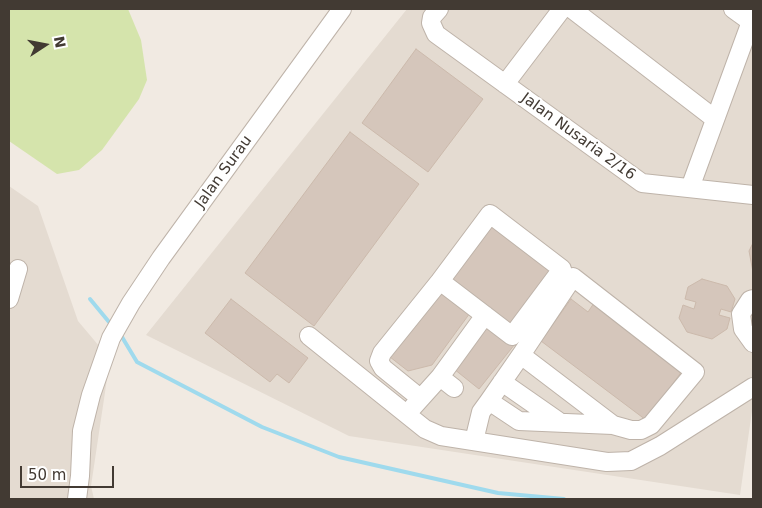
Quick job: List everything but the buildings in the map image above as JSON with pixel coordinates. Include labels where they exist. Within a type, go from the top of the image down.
[{"type":"street","name":"Jalan Surau","points":[[77,499],[82,431],[90,394],[111,338],[131,303],[161,258],[342,9]]},
{"type":"street","points":[[504,84],[562,9]]},
{"type":"street","points":[[572,9],[716,119]]},
{"type":"street","points":[[690,188],[752,19],[732,9]]},
{"type":"street","name":"Jalan Nusaria 2/16","points":[[435,14],[432,27],[436,34],[642,183],[753,195]]},
{"type":"street","points":[[420,398],[383,368],[379,361],[382,353],[440,281],[490,214],[562,269],[512,336],[440,281]]},
{"type":"street","points":[[9,299],[18,269]]},
{"type":"street","points":[[474,441],[481,412],[573,278],[695,372],[651,425],[641,430],[631,430],[613,425],[558,421],[519,421],[489,401]]},
{"type":"street","points":[[753,299],[750,300],[741,314],[743,329],[753,343]]},
{"type":"street","points":[[407,416],[420,398],[440,377],[485,315]]},
{"type":"street","points":[[309,336],[407,416],[425,429],[441,436],[607,462],[631,461],[660,446],[753,387]]},
{"type":"street","points":[[521,355],[613,425]]},
{"type":"street","points":[[440,377],[454,388]]},
{"type":"street","points":[[502,382],[558,421]]},
{"type":"shaded area","points":[[407,9],[753,9],[753,404],[740,495],[349,436],[146,335]]},
{"type":"shaded area","points":[[9,186],[38,206],[78,321],[110,359],[91,486],[94,499],[9,499]]},
{"type":"green space","points":[[9,9],[128,9],[141,40],[147,80],[139,99],[102,150],[79,170],[57,174],[9,141]]},
{"type":"waterway","points":[[90,299],[109,322]]},
{"type":"waterway","points":[[122,337],[137,362],[262,427],[339,457],[498,493],[564,499]]}]
